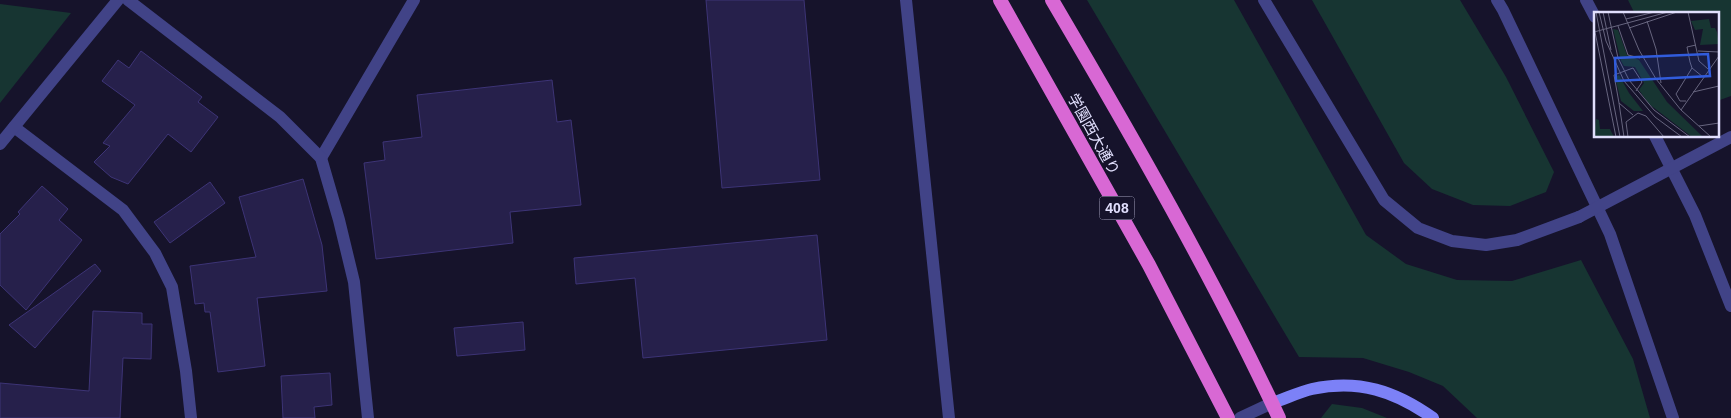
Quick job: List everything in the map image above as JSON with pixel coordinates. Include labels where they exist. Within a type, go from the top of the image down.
[{"type":"highway","name":"学園西大通り","points":[[1000,0],[1149,265],[1228,418]]},
{"type":"highway","name":"学園西大通り","points":[[1052,0],[1189,242],[1279,418]]},
{"type":"main road","points":[[1272,403],[1312,389],[1347,384],[1386,392],[1415,405],[1434,418]]},
{"type":"street","points":[[0,144],[118,0]]},
{"type":"street","points":[[128,0],[280,117],[321,158],[354,282],[368,418]]},
{"type":"street","points":[[321,158],[414,0]]},
{"type":"street","points":[[906,0],[950,418]]},
{"type":"street","points":[[1264,0],[1384,200],[1418,228],[1452,241],[1486,245],[1517,240],[1579,217],[1731,137]]},
{"type":"street","points":[[1497,0],[1610,234],[1673,418]]},
{"type":"street","points":[[1586,0],[1594,15]]},
{"type":"street","points":[[14,127],[123,210],[155,252],[172,287],[186,370],[191,418]]},
{"type":"street","points":[[1656,138],[1695,215],[1731,306]]},
{"type":"street","points":[[1240,418],[1272,403]]},
{"type":"green space","points":[[1087,0],[1234,0],[1366,235],[1406,264],[1457,280],[1512,281],[1581,260],[1633,359],[1650,418],[1477,418],[1443,386],[1409,372],[1363,358],[1299,357]]},
{"type":"green space","points":[[1312,0],[1460,0],[1506,77],[1554,172],[1546,192],[1510,206],[1473,205],[1432,189],[1404,163]]},
{"type":"green space","points":[[1628,0],[1731,0],[1731,96],[1718,101],[1718,12],[1634,12]]},
{"type":"green space","points":[[0,4],[71,13],[0,103]]},
{"type":"green space","points":[[1332,404],[1362,408],[1387,418],[1321,418]]},
{"type":"building","points":[[706,0],[804,0],[820,180],[722,188]]},
{"type":"building","points":[[141,51],[202,97],[198,102],[218,117],[191,152],[168,134],[128,184],[111,177],[94,162],[110,146],[103,143],[135,105],[102,81],[118,60],[129,68]]},
{"type":"building","points":[[552,80],[557,122],[571,120],[581,205],[510,212],[513,243],[376,259],[364,163],[385,160],[383,142],[422,137],[417,95]]},
{"type":"building","points":[[303,179],[322,245],[327,291],[257,298],[265,366],[218,372],[210,312],[205,312],[204,303],[195,304],[190,266],[256,257],[239,197]]},
{"type":"building","points":[[210,182],[225,203],[170,243],[154,222]]},
{"type":"building","points":[[42,186],[68,209],[59,220],[82,240],[26,310],[0,285],[0,234],[20,214],[18,212]]},
{"type":"building","points":[[817,235],[827,340],[643,358],[635,278],[576,284],[574,258]]},
{"type":"building","points":[[95,264],[101,271],[35,348],[9,325]]},
{"type":"building","points":[[93,311],[142,313],[142,324],[152,324],[151,359],[123,358],[120,418],[0,418],[0,383],[89,391]]},
{"type":"building","points":[[523,322],[525,350],[457,356],[454,328]]},
{"type":"building","points":[[330,373],[332,405],[314,407],[315,418],[283,418],[281,376]]}]
